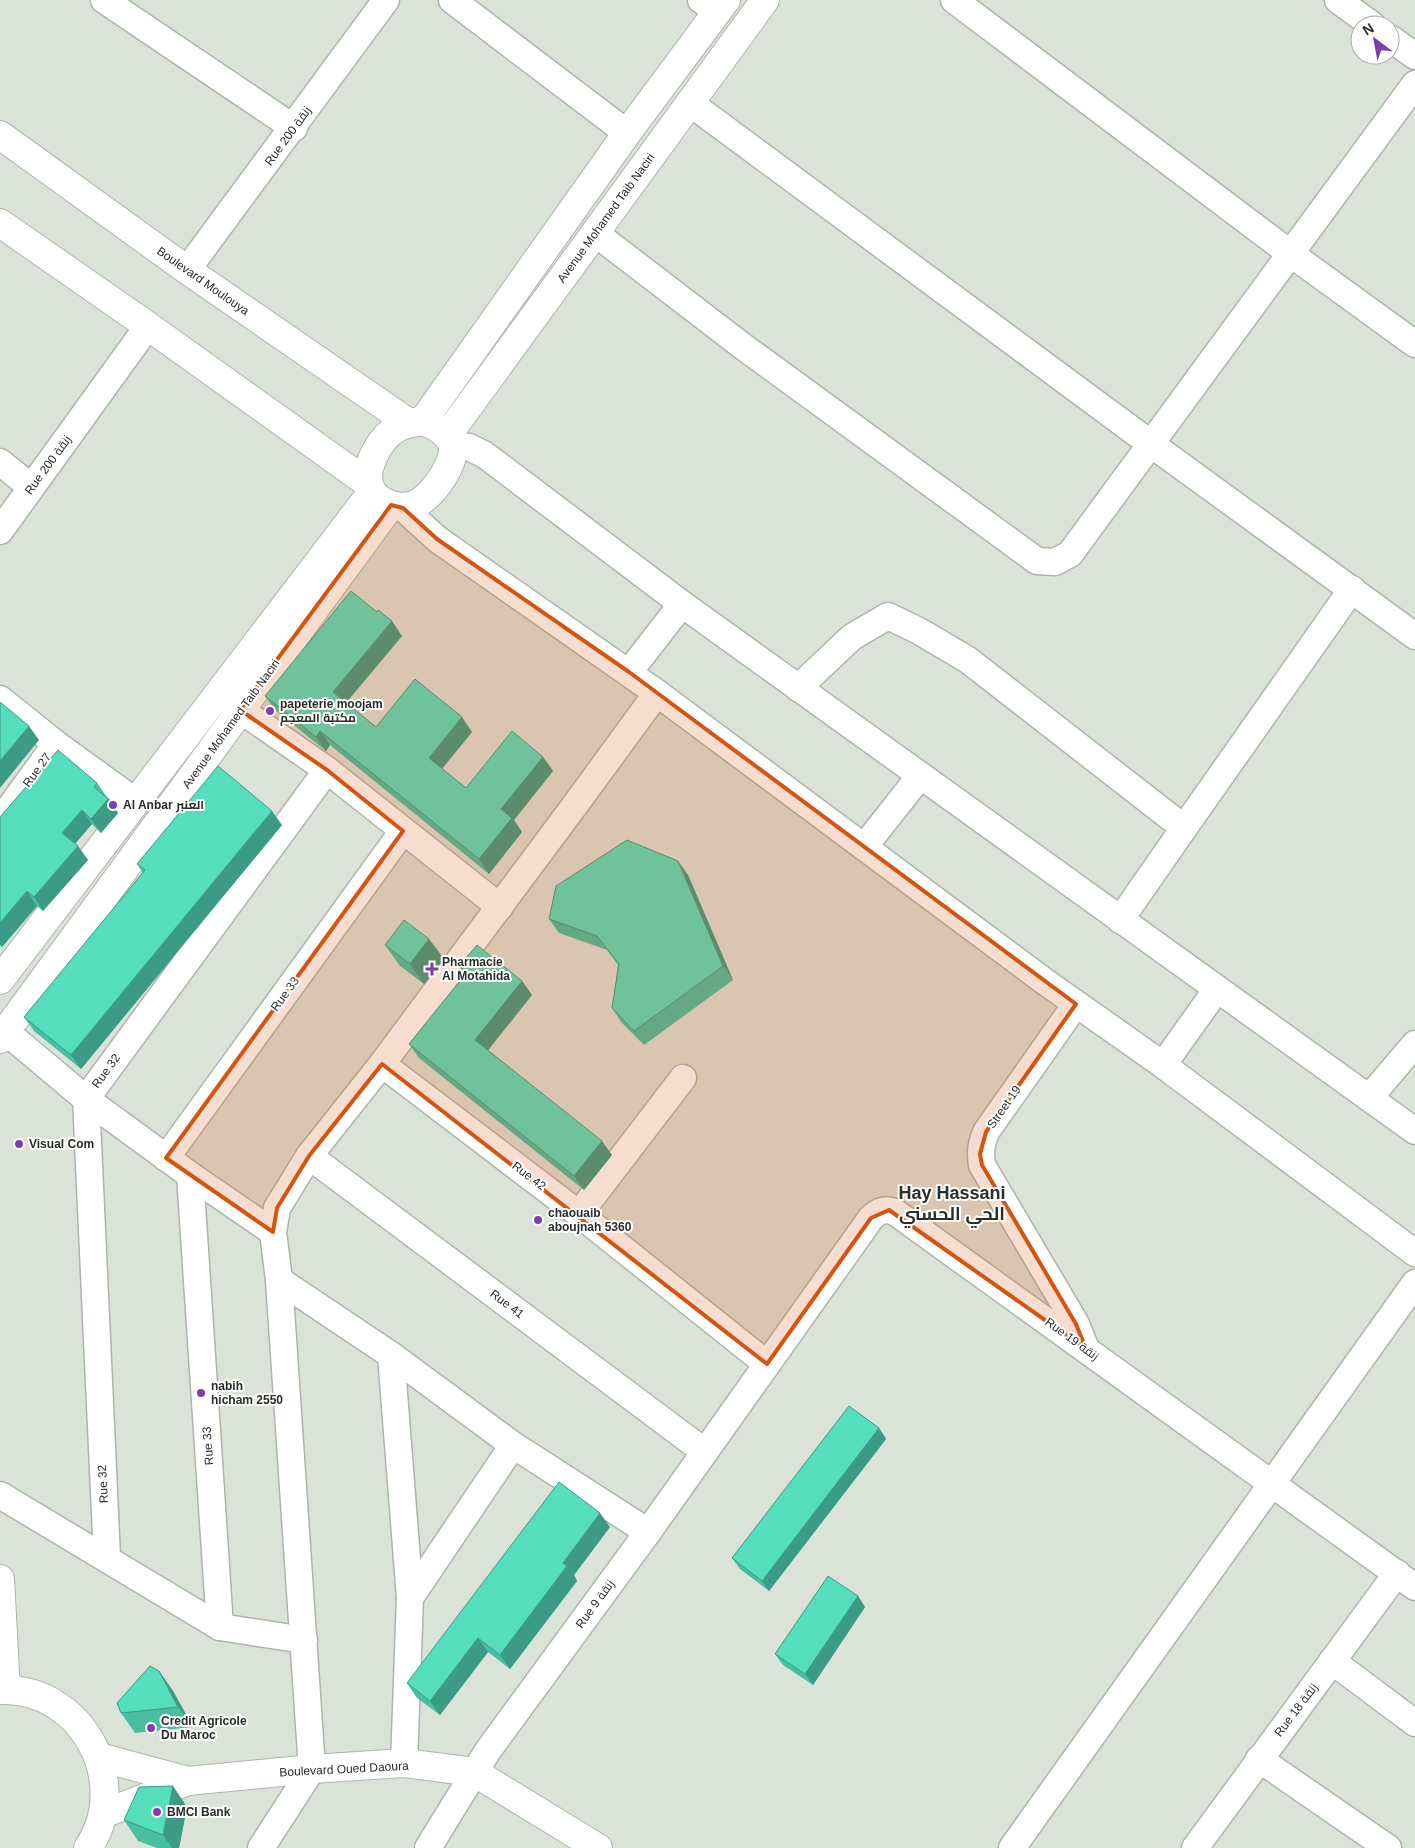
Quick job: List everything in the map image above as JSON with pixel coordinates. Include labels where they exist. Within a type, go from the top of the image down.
[{"type":"street","points":[[104,0],[294,128]]},
{"type":"street","name":"Rue 200 زنقة","points":[[187,270],[294,128],[386,0]]},
{"type":"street","points":[[452,0],[627,133]]},
{"type":"street","name":"Avenue Mohamed Taib Naciri","points":[[450,441],[595,233],[765,0]]},
{"type":"street","points":[[954,0],[1291,254],[1415,344]]},
{"type":"street","points":[[1338,0],[1358,15]]},
{"type":"street","points":[[416,422],[627,133],[715,4]]},
{"type":"street","points":[[1400,45],[1415,56]]},
{"type":"street","points":[[595,233],[741,345],[1037,561],[1055,562],[1070,554],[1415,84]]},
{"type":"street","points":[[690,103],[1151,444],[1415,636]]},
{"type":"street","name":"Boulevard Moulouya","points":[[0,135],[187,270],[416,422]]},
{"type":"street","points":[[0,223],[148,326],[384,497],[437,539],[629,672],[1415,1253]]},
{"type":"street","name":"Rue 200 زنقة","points":[[0,530],[148,326]]},
{"type":"street","points":[[450,441],[452,455],[448,468],[436,487],[420,502],[384,497],[367,478],[370,463],[381,443],[396,429],[416,422],[437,426],[450,441],[485,455],[682,604],[1415,1131]]},
{"type":"street","points":[[0,462],[31,487]]},
{"type":"street","points":[[0,980],[218,694],[384,497]]},
{"type":"street","name":"Avenue Mohamed Taib Naciri","points":[[3,1035],[240,710],[384,497]]},
{"type":"street","points":[[1120,920],[1352,589]]},
{"type":"street","points":[[629,672],[682,604]]},
{"type":"street","points":[[798,688],[852,637],[888,616],[968,660],[1184,828]]},
{"type":"street","points":[[261,1848],[312,1769],[279,1280],[273,1232],[276,1208],[309,1156],[382,1064],[657,693]]},
{"type":"street","points":[[218,694],[327,770],[500,906]]},
{"type":"street","points":[[0,699],[56,744],[136,802]]},
{"type":"street","name":"Rue 27","points":[[0,821],[56,744]]},
{"type":"street","name":"Rue 32","points":[[107,1557],[86,1099],[327,770]]},
{"type":"street","points":[[864,847],[920,776]]},
{"type":"street","name":"Rue 33","points":[[166,1158],[403,831]]},
{"type":"street","points":[[1163,1065],[1217,989]]},
{"type":"street","name":"Street 19","points":[[1076,1004],[986,1132],[980,1154],[982,1165],[1076,1324],[1086,1349]]},
{"type":"street","points":[[3,1035],[166,1158],[273,1232]]},
{"type":"street","points":[[1369,1098],[1415,1044]]},
{"type":"street","name":"Rue 42","points":[[382,1064],[579,1214],[767,1364]]},
{"type":"street","points":[[579,1214],[683,1078]]},
{"type":"street","name":"Rue 41","points":[[309,1156],[705,1452]]},
{"type":"street","name":"Rue 33","points":[[190,1175],[220,1627]]},
{"type":"street","name":"Rue 19 زنقة","points":[[767,1364],[871,1218],[882,1210],[895,1212],[1406,1580]]},
{"type":"street","points":[[279,1280],[391,1355],[513,1446],[648,1532]]},
{"type":"street","points":[[1012,1848],[1415,1282]]},
{"type":"street","points":[[391,1355],[410,1598],[404,1764]]},
{"type":"street","name":"Rue 9 زنقة","points":[[428,1848],[474,1772],[767,1364]]},
{"type":"street","points":[[410,1598],[513,1446]]},
{"type":"street","points":[[0,1495],[107,1557],[220,1627],[304,1640]]},
{"type":"street","points":[[0,1579],[3,1690],[35,1695],[62,1709],[84,1731],[99,1757],[104,1776],[103,1814],[94,1839],[88,1848]]},
{"type":"street","name":"Rue 18 زنقة","points":[[1195,1848],[1332,1661],[1406,1580]]},
{"type":"street","points":[[1332,1661],[1415,1723]]},
{"type":"street","name":"Boulevard Oued Daoura","points":[[99,1757],[188,1781]]},
{"type":"street","points":[[1259,1759],[1388,1848]]},
{"type":"street","name":"Boulevard Oued Daoura","points":[[103,1814],[188,1781],[312,1769],[404,1764],[474,1772],[598,1848]]},
{"type":"highlighted area","points":[[391,505],[403,508],[437,539],[629,672],[1076,1004],[986,1132],[980,1154],[982,1165],[1076,1324],[1086,1349],[889,1210],[871,1218],[767,1364],[382,1064],[309,1156],[277,1208],[273,1232],[166,1158],[403,831],[327,770],[240,710]]},
{"type":"building","points":[[351,591],[377,612],[378,610],[392,621],[333,692],[376,727],[415,679],[462,717],[429,758],[466,788],[512,731],[543,757],[501,809],[512,818],[479,859],[320,731],[316,737],[265,696]]},
{"type":"building","points":[[0,702],[29,726],[0,761]]},
{"type":"building","points":[[58,750],[97,783],[94,787],[108,799],[91,819],[82,810],[62,833],[78,846],[34,897],[27,891],[0,923],[0,817]]},
{"type":"building","points":[[218,766],[272,811],[71,1055],[24,1017],[145,870],[137,864]]},
{"type":"building","points":[[627,840],[678,861],[723,966],[634,1031],[612,1008],[619,964],[597,936],[549,919],[556,886]]},
{"type":"building","points":[[404,920],[429,939],[410,964],[385,945]]},
{"type":"building","points":[[477,945],[522,981],[475,1040],[602,1141],[574,1176],[409,1044],[467,972],[459,966]]},
{"type":"building","points":[[849,1406],[879,1428],[762,1581],[732,1558]]},
{"type":"building","points":[[559,1482],[600,1513],[563,1563],[567,1566],[500,1655],[478,1638],[430,1701],[407,1683]]},
{"type":"building","points":[[828,1576],[858,1596],[805,1674],[775,1654]]},
{"type":"building","points":[[150,1666],[159,1671],[178,1707],[121,1713],[117,1703]]},
{"type":"building","points":[[173,1786],[163,1835],[124,1820],[139,1787]]},
{"type":"place","name":"papeterie moojam مكتبة المعجم","points":[[270,711]]},
{"type":"place","name":"Al Anbar العنبر","points":[[113,805]]},
{"type":"place","name":"Pharmacie Al Motahida","points":[[432,969]]},
{"type":"place","name":"Visual Com","points":[[19,1144]]},
{"type":"place","name":"chaouaib aboujnah 5360","points":[[538,1220]]},
{"type":"place","name":"nabih hicham 2550","points":[[201,1393]]},
{"type":"place","name":"Credit Agricole Du Maroc","points":[[151,1728]]},
{"type":"place","name":"BMCI Bank","points":[[157,1812]]},
{"type":"district","name":"Hay Hassani الحي الحسني","points":[[952,1203]]}]
